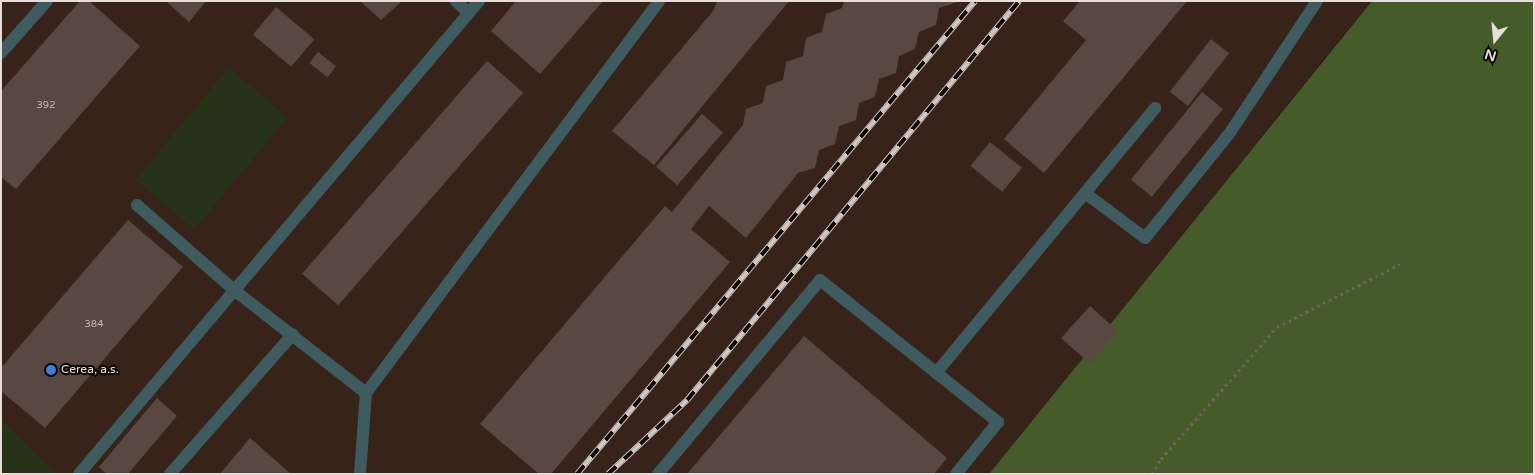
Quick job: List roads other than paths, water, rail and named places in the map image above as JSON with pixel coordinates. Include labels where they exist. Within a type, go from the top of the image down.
[{"type":"lane","points":[[2,50],[46,1]]},
{"type":"lane","points":[[456,1],[469,13]]},
{"type":"lane","points":[[79,474],[479,1]]},
{"type":"lane","points":[[360,474],[366,393],[659,1]]},
{"type":"lane","points":[[1085,193],[1145,238],[1229,134],[1317,1]]},
{"type":"lane","points":[[936,373],[1155,108]]},
{"type":"lane","points":[[138,205],[234,290],[293,334],[366,393]]},
{"type":"lane","points":[[658,474],[820,280],[998,422],[956,474]]},
{"type":"lane","points":[[170,474],[293,334]]},
{"type":"railway","points":[[577,474],[975,1]]},
{"type":"railway","points":[[608,474],[687,400],[1019,1]]},
{"type":"place","name":"Cerea, a.s.","points":[[51,370]]}]
